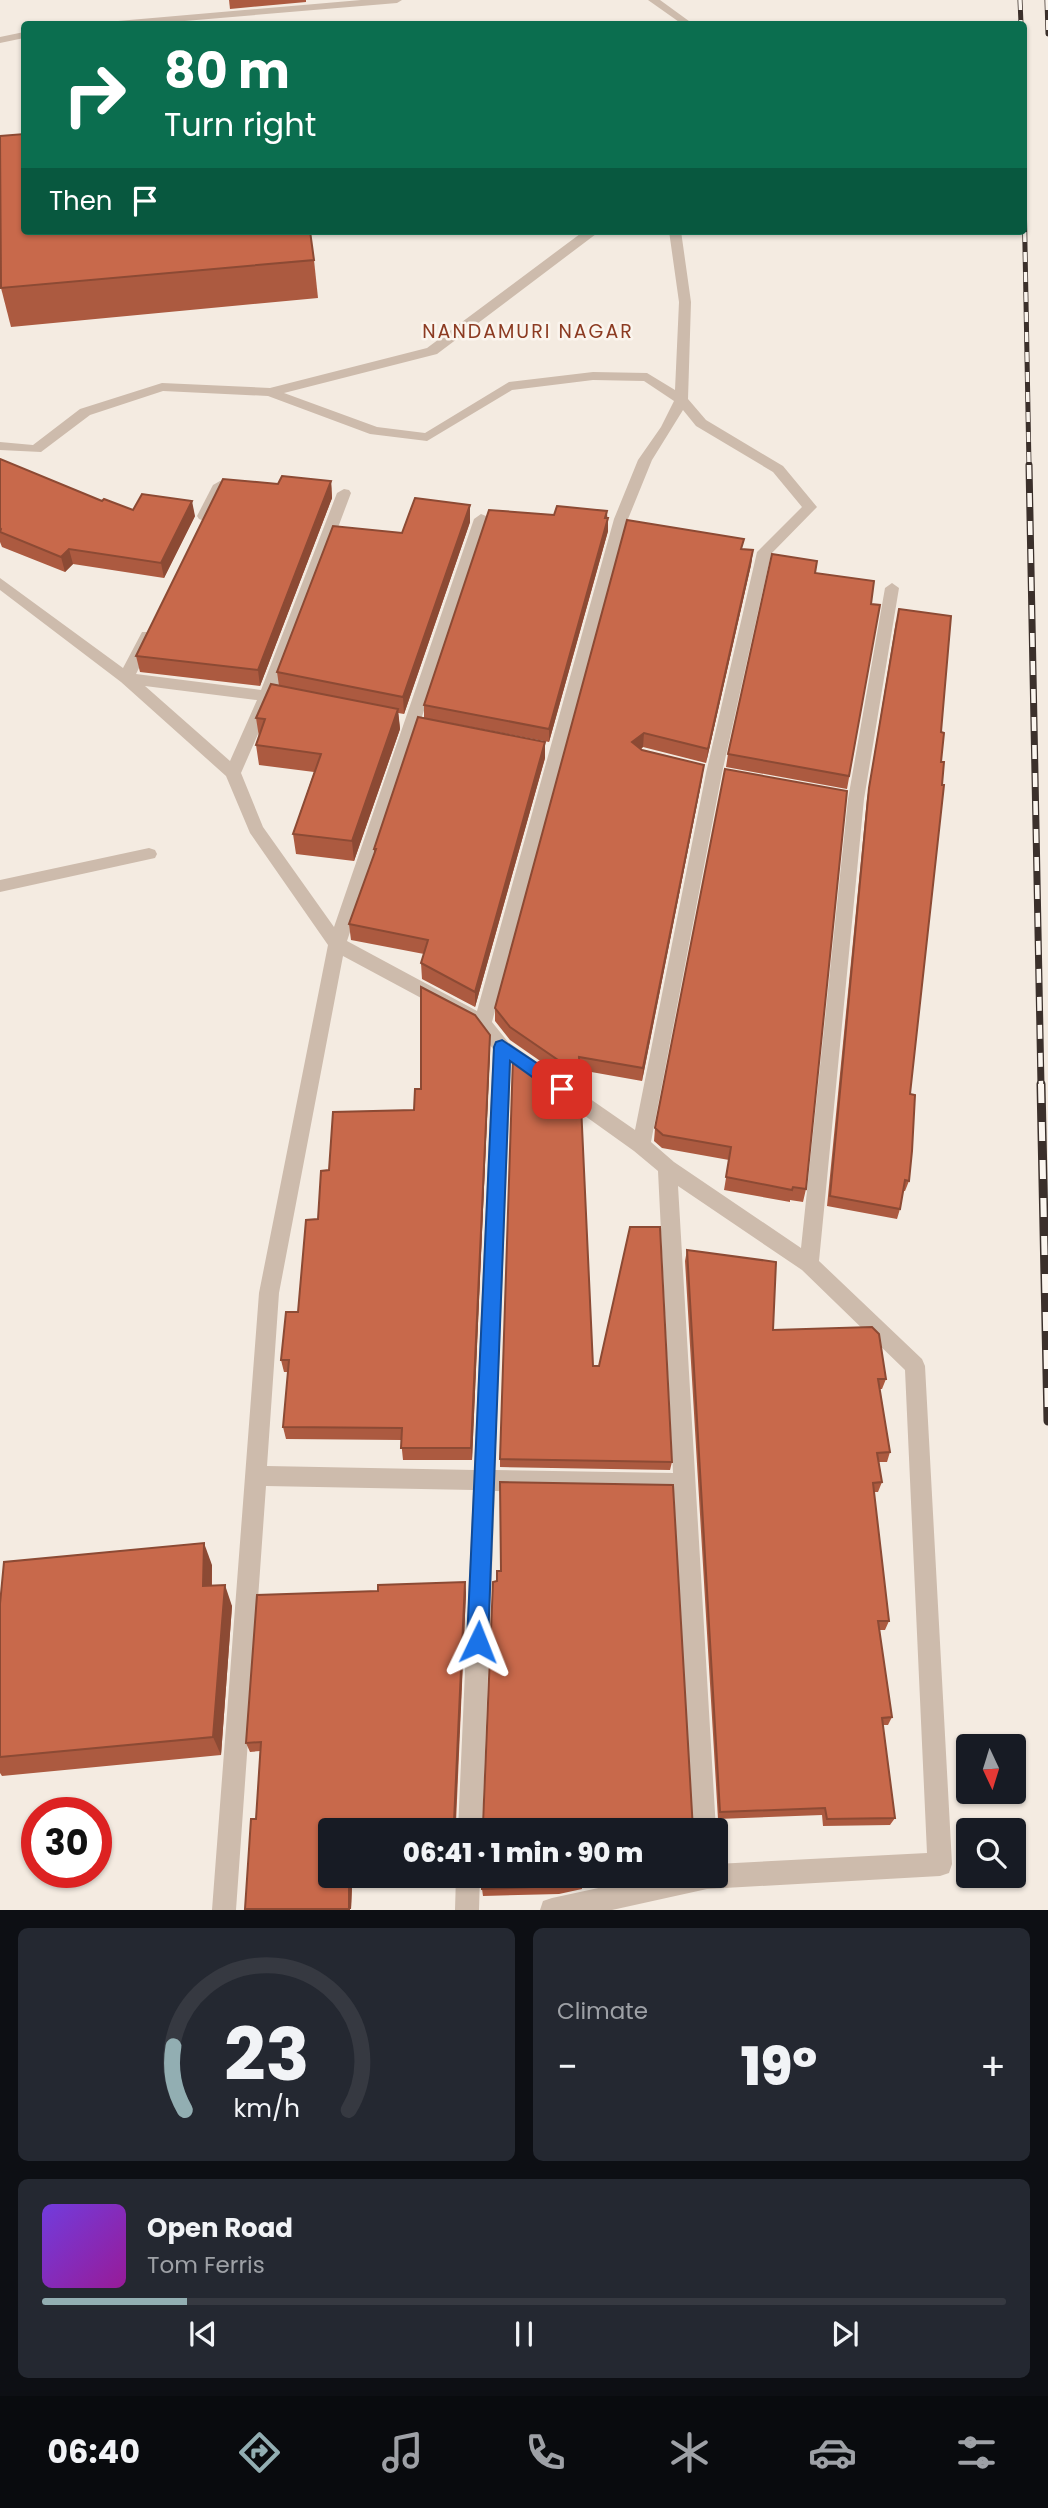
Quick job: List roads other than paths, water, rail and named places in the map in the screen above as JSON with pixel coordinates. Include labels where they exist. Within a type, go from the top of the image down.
[{"type":"street","points":[[153,21],[397,0]]},
{"type":"street","points":[[653,0],[684,21]]},
{"type":"street","points":[[0,40],[21,36]]},
{"type":"street","points":[[0,446],[36,449],[85,412],[162,387],[270,392],[432,351],[585,235]]},
{"type":"street","points":[[483,1023],[549,751],[621,519],[645,460],[668,427],[681,400],[685,302],[676,235]]},
{"type":"street","points":[[270,392],[374,431],[427,437],[509,386],[593,376],[648,377],[681,400],[701,423],[778,469],[810,507],[764,552],[715,773],[641,1144]]},
{"type":"street","points":[[196,533],[220,485]]},
{"type":"street","points":[[233,773],[267,695],[344,493]]},
{"type":"street","points":[[224,1909],[269,1293],[337,944],[410,722],[481,519]]},
{"type":"street","points":[[0,583],[126,678],[233,773],[256,829],[337,944],[483,1023],[502,1047],[641,1144],[667,1168],[809,1264],[915,1366],[940,1864],[728,1876]]},
{"type":"street","points":[[809,1264],[850,798],[892,588]]},
{"type":"street","points":[[126,678],[155,618]]},
{"type":"street","points":[[126,678],[306,702]]},
{"type":"street","points":[[0,886],[149,854]]},
{"type":"street","points":[[470,1818],[502,1047]]},
{"type":"street","points":[[667,1168],[703,1818]]},
{"type":"street","points":[[256,1476],[684,1484]]},
{"type":"street","points":[[467,1909],[468,1888]]},
{"type":"street","points":[[552,1909],[654,1888]]},
{"type":"railway","points":[[1020,0],[1021,21]]},
{"type":"railway","points":[[1047,0],[1048,34]]},
{"type":"railway","points":[[1025,235],[1029,466]]},
{"type":"railway","points":[[1029,465],[1041,1086]]},
{"type":"railway","points":[[1041,1084],[1048,1421]]},
{"type":"district","name":"NANDAMURI NAGAR","points":[[528,331]]}]
